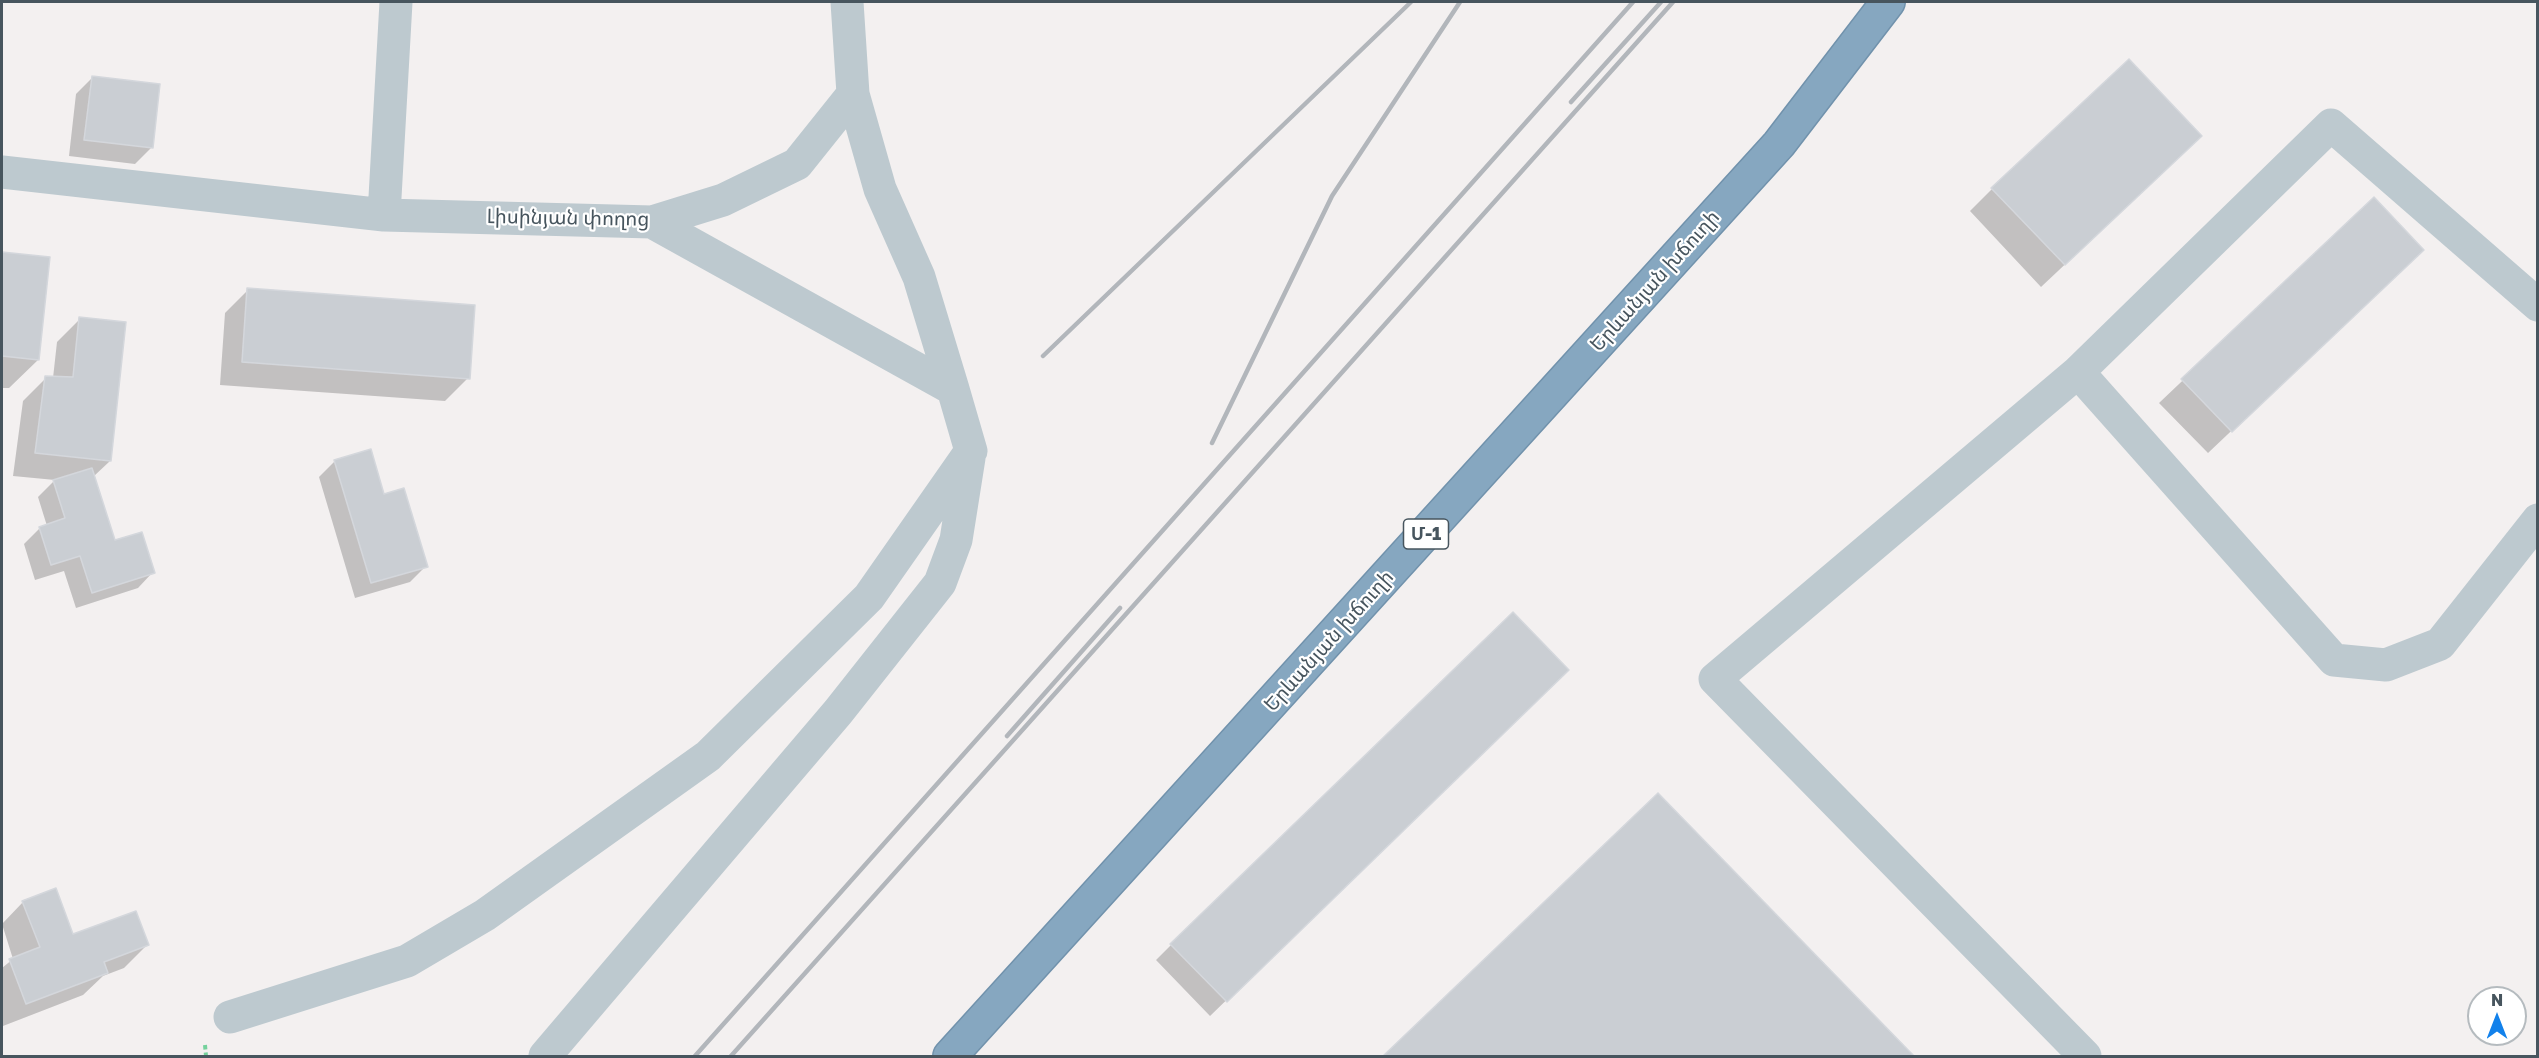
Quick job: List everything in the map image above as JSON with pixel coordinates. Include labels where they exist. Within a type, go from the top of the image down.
[{"type":"highway","name":"Երևանյան խճուղի","points":[[950,1056],[1779,144],[1888,2]]},
{"type":"street","points":[[384,214],[396,2]]},
{"type":"street","points":[[545,1056],[838,712],[940,583],[956,540],[971,451],[919,277],[880,189],[853,94],[847,2]]},
{"type":"street","name":"Լիսինյան փողոց","points":[[2,172],[384,214],[652,222],[723,200],[797,164],[853,94]]},
{"type":"street","points":[[2085,1056],[1715,679],[2078,372],[2331,125],[2538,305]]},
{"type":"street","points":[[652,222],[953,389]]},
{"type":"street","points":[[2078,372],[2334,660],[2386,665],[2440,644],[2538,520]]},
{"type":"street","points":[[230,1017],[407,961],[485,915],[708,756],[869,597],[971,451]]},
{"type":"building","points":[[2129,59],[2202,136],[2065,265],[1991,188]]},
{"type":"building","points":[[92,76],[160,84],[153,148],[84,140]]},
{"type":"building","points":[[2374,197],[2424,250],[2232,432],[2181,379]]},
{"type":"building","points":[[2,252],[50,257],[39,360],[2,356]]},
{"type":"building","points":[[247,288],[475,305],[470,379],[242,362]]},
{"type":"building","points":[[79,317],[126,322],[111,461],[35,453],[45,376],[73,377]]},
{"type":"building","points":[[371,449],[384,494],[404,488],[428,567],[371,583],[334,460]]},
{"type":"building","points":[[92,468],[115,540],[142,532],[155,573],[92,593],[80,556],[51,565],[39,527],[65,518],[53,480]]},
{"type":"building","points":[[1513,612],[1569,670],[1227,1002],[1170,944]]},
{"type":"building","points":[[1658,793],[1914,1056],[1383,1056]]},
{"type":"building","points":[[56,888],[73,934],[136,911],[149,945],[104,962],[108,973],[26,1004],[9,959],[40,947],[22,901]]},
{"type":"railway","points":[[1043,356],[1411,2]]},
{"type":"railway","points":[[1212,443],[1332,196],[1460,2]]},
{"type":"railway","points":[[695,1056],[1633,2]]},
{"type":"railway","points":[[1571,102],[1661,2]]},
{"type":"railway","points":[[731,1056],[1673,2]]},
{"type":"railway","points":[[1007,736],[1120,608]]}]
